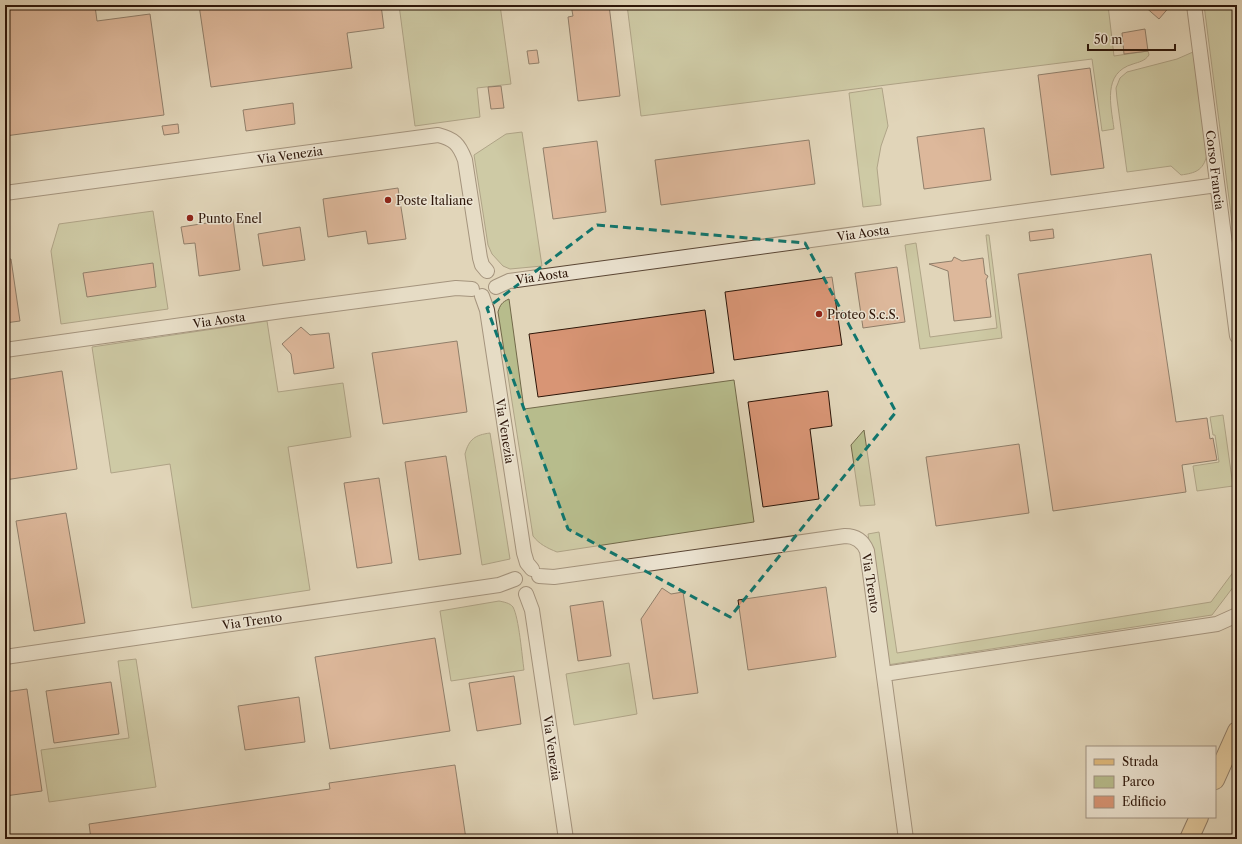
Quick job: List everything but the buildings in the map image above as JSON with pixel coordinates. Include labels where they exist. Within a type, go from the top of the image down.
[{"type":"main road","points":[[1216,778],[1237,731]]},
{"type":"main road","points":[[1189,839],[1199,818]]},
{"type":"street","name":"Corso Francia","points":[[1194,5],[1237,336]]},
{"type":"street","name":"Via Venezia","points":[[5,193],[438,135],[448,137],[456,143],[461,150],[464,160],[480,258],[486,283],[487,310],[524,552],[527,563],[532,610],[566,839]]},
{"type":"street","name":"Via Aosta","points":[[5,350],[278,311],[1217,185]]},
{"type":"street","name":"Via Trento","points":[[5,657],[554,577],[851,536],[860,540],[867,550],[906,839]]},
{"type":"street","points":[[884,674],[1217,624],[1237,615]]},
{"type":"highlighted area","points":[[597,225],[805,243],[896,412],[730,617],[568,529],[487,308]]},
{"type":"green space","points":[[399,5],[500,5],[511,84],[477,88],[480,117],[415,126]]},
{"type":"green space","points":[[627,5],[1108,5],[1114,56],[1148,51],[1149,55],[1142,61],[1123,68],[1117,75],[1113,82],[1111,91],[1111,110],[1114,129],[1102,131],[1092,59],[641,116]]},
{"type":"green space","points":[[1204,5],[1233,5],[1237,35],[1237,261]]},
{"type":"green space","points":[[1193,52],[1207,155],[1203,165],[1194,172],[1181,175],[1171,166],[1127,172],[1116,88],[1120,78],[1127,72],[1177,59]]},
{"type":"green space","points":[[882,88],[888,126],[881,146],[877,168],[881,205],[863,207],[849,93]]},
{"type":"green space","points":[[522,132],[542,266],[510,269],[503,266],[492,254],[488,245],[474,155],[506,134]]},
{"type":"green space","points":[[153,211],[168,309],[61,324],[51,251],[59,224]]},
{"type":"green space","points":[[986,235],[989,235],[1002,338],[920,349],[905,245],[916,243],[930,337],[997,328]]},
{"type":"green space","points":[[509,299],[524,409],[734,380],[754,522],[557,552],[538,541],[533,536],[498,312],[502,304]]},
{"type":"green space","points":[[267,321],[278,392],[343,383],[351,437],[288,447],[310,590],[192,608],[170,464],[111,473],[92,347]]},
{"type":"green space","points":[[1223,415],[1233,486],[1197,491],[1193,466],[1219,462],[1215,435],[1213,435],[1210,417]]},
{"type":"green space","points":[[864,430],[875,505],[860,506],[851,445]]},
{"type":"green space","points":[[490,433],[510,559],[482,565],[465,454],[468,445],[473,439],[480,435]]},
{"type":"green space","points":[[879,532],[897,653],[1211,602],[1237,567],[1237,582],[1212,615],[887,665],[868,534]]},
{"type":"green space","points":[[499,601],[507,603],[513,607],[515,612],[519,628],[524,670],[451,681],[440,611]]},
{"type":"green space","points":[[136,659],[156,787],[49,802],[41,750],[129,738],[118,661]]},
{"type":"green space","points":[[629,663],[637,714],[574,725],[566,674]]},
{"type":"place","name":"Poste Italiane","points":[[388,200]]},
{"type":"place","name":"Punto Enel","points":[[190,218]]},
{"type":"place","name":"Proteo S.c.S.","points":[[819,314]]}]
